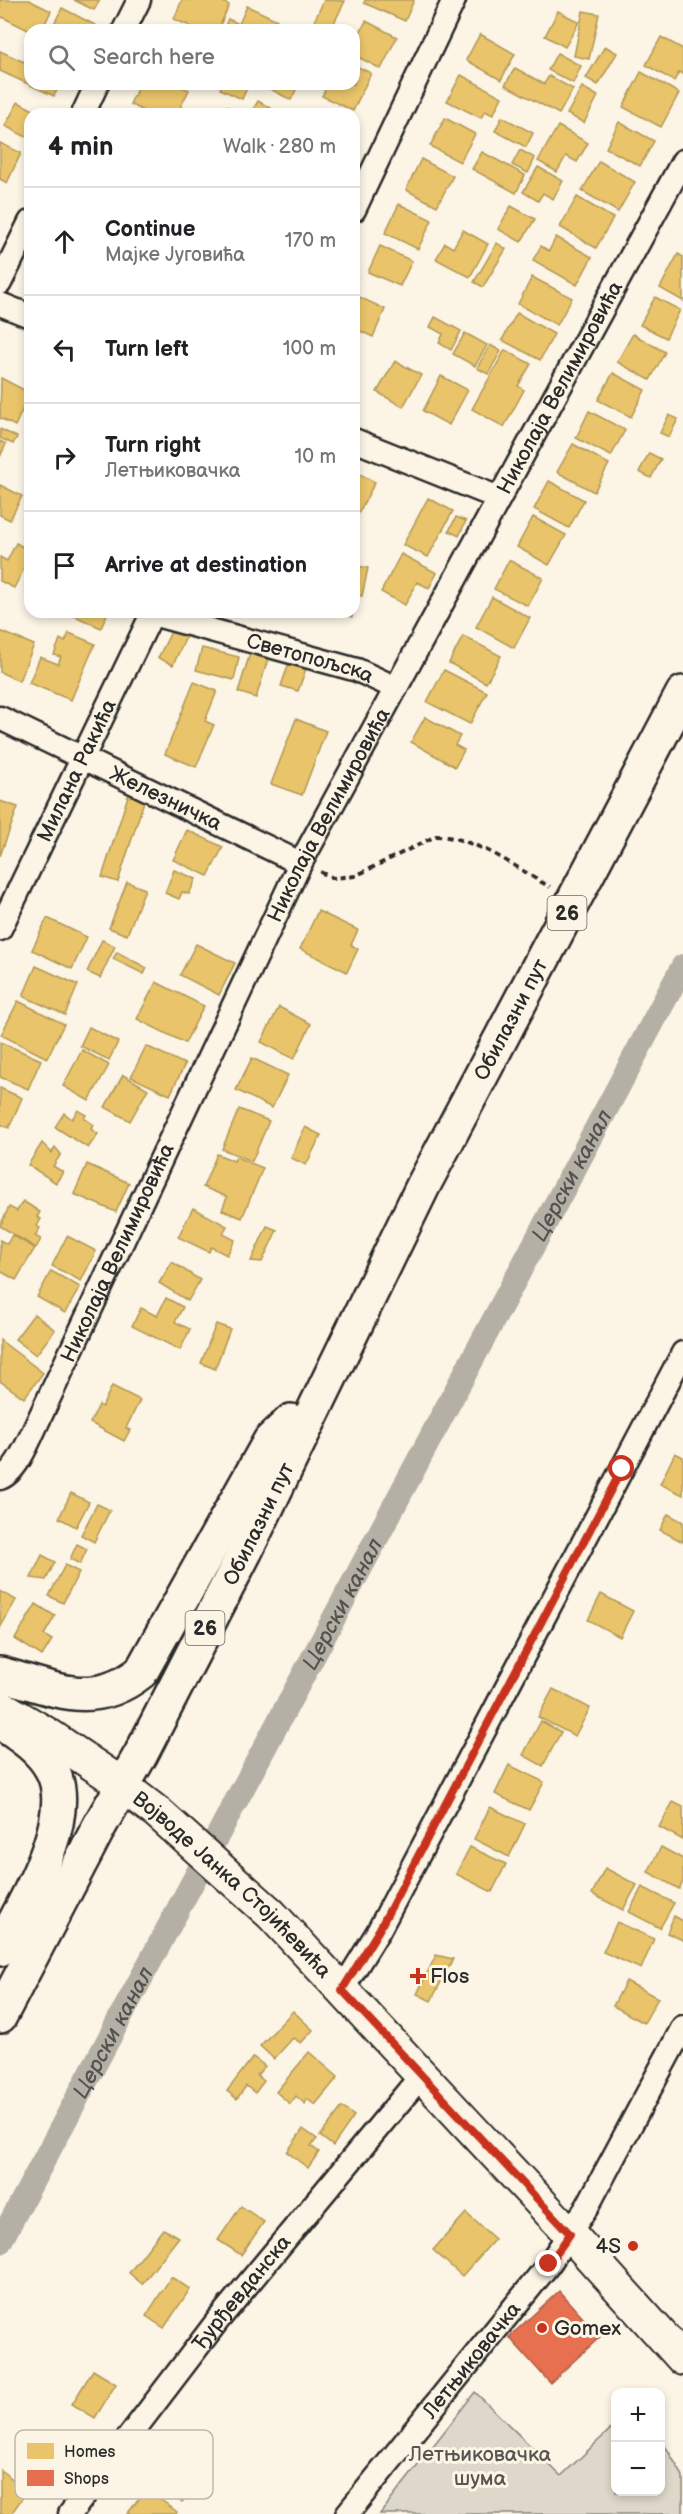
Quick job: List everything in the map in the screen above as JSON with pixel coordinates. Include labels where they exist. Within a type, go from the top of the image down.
[{"type":"main road","name":"Обилазни пут","points":[[0,1974],[82,1814],[141,1754],[266,1511],[423,1186],[683,693]]},
{"type":"main road","name":"Обилазни пут","points":[[0,2016],[291,1421],[372,1270],[423,1186]]},
{"type":"main road","points":[[0,1674],[61,1692],[82,1695],[104,1693],[141,1672],[270,1441],[291,1421]]},
{"type":"main road","points":[[0,1722],[28,1741],[51,1768],[55,1779],[59,1815],[50,1848],[28,1897],[0,1949]]},
{"type":"street","points":[[127,24],[139,0]]},
{"type":"street","points":[[360,197],[454,0]]},
{"type":"street","points":[[86,108],[95,90]]},
{"type":"street","name":"Николаја Велимировића","points":[[0,1478],[6,1476],[13,1467],[40,1417],[300,863],[683,161]]},
{"type":"street","points":[[0,283],[24,234]]},
{"type":"street","points":[[0,304],[24,314]]},
{"type":"street","points":[[360,443],[499,498]]},
{"type":"street","name":"Милана Ракића","points":[[0,929],[151,618]]},
{"type":"street","name":"Светопољска","points":[[171,618],[357,670],[396,688]]},
{"type":"street","name":"Железничка","points":[[0,718],[300,863]]},
{"type":"street","points":[[342,1990],[379,1930],[683,1353]]},
{"type":"street","name":"Војводе Јанка Стојићевића","points":[[0,1706],[49,1735],[115,1780],[184,1834],[271,1914],[570,2234],[683,2359]]},
{"type":"street","name":"Летњиковачка","points":[[347,2514],[549,2264],[570,2234],[587,2207],[683,2027]]},
{"type":"street","name":"Ђурђевданска","points":[[134,2430],[218,2320],[421,2076]]},
{"type":"street","name":"Ђурђевданска","points":[[70,2514],[81,2499]]},
{"type":"path","points":[[300,863],[333,878],[344,879],[355,876],[436,836],[455,837],[494,855],[574,900]]},
{"type":"green space","name":"Летњиковачка шума","points":[[475,2392],[561,2476],[611,2429],[611,2496],[665,2496],[665,2446],[683,2476],[683,2514],[380,2514]]},
{"type":"building: Homes","points":[[0,0],[29,0],[51,11],[45,24],[24,24],[24,28],[0,16]]},
{"type":"building: Homes","points":[[74,0],[100,0],[94,10]]},
{"type":"building: Homes","points":[[182,0],[219,0],[229,5],[221,24],[185,24],[174,19]]},
{"type":"building: Homes","points":[[324,0],[345,1],[334,23],[336,24],[313,24]]},
{"type":"building: Homes","points":[[365,0],[414,0],[405,21],[364,3]]},
{"type":"building: Homes","points":[[247,6],[277,20],[275,24],[239,24]]},
{"type":"building: Homes","points":[[62,8],[93,24],[54,24]]},
{"type":"building: Homes","points":[[558,11],[579,22],[565,47],[545,36]]},
{"type":"building: Homes","points":[[583,11],[599,14],[589,59],[574,56]]},
{"type":"building: Homes","points":[[228,19],[239,24],[226,24]]},
{"type":"building: Homes","points":[[366,21],[397,37],[381,69],[360,58],[360,32]]},
{"type":"building: Homes","points":[[480,34],[515,54],[501,80],[466,60]]},
{"type":"building: Homes","points":[[661,37],[683,49],[683,74],[679,72],[674,81],[646,65]]},
{"type":"building: Homes","points":[[605,46],[617,53],[598,85],[586,78]]},
{"type":"building: Homes","points":[[0,51],[24,62],[24,82],[0,71]]},
{"type":"building: Homes","points":[[557,53],[581,66],[573,83],[548,70]]},
{"type":"building: Homes","points":[[360,68],[371,73],[354,108],[347,108],[322,96],[325,90],[360,90]]},
{"type":"building: Homes","points":[[515,68],[544,84],[549,76],[573,89],[559,114],[505,85]]},
{"type":"building: Homes","points":[[641,72],[679,93],[661,127],[623,107]]},
{"type":"building: Homes","points":[[461,75],[502,97],[493,115],[485,111],[481,118],[447,101]]},
{"type":"building: Homes","points":[[582,87],[598,96],[584,123],[567,114]]},
{"type":"building: Homes","points":[[41,90],[57,90],[54,96]]},
{"type":"building: Homes","points":[[137,90],[189,90],[180,108],[138,108],[130,104]]},
{"type":"building: Homes","points":[[222,90],[246,90],[242,99]]},
{"type":"building: Homes","points":[[272,90],[296,90],[291,100]]},
{"type":"building: Homes","points":[[258,101],[270,108],[254,108]]},
{"type":"building: Homes","points":[[18,102],[30,108],[24,108],[24,136],[5,126]]},
{"type":"building: Homes","points":[[502,117],[533,133],[526,147],[495,131]]},
{"type":"building: Homes","points":[[445,118],[475,134],[460,162],[430,146]]},
{"type":"building: Homes","points":[[619,122],[654,141],[640,166],[606,148]]},
{"type":"building: Homes","points":[[558,126],[588,143],[577,162],[566,156],[557,172],[538,161]]},
{"type":"building: Homes","points":[[0,143],[21,153],[7,183],[0,179]]},
{"type":"building: Homes","points":[[520,150],[535,158],[528,173],[512,165]]},
{"type":"building: Homes","points":[[482,152],[525,175],[516,193],[472,169]]},
{"type":"building: Homes","points":[[421,159],[453,176],[437,206],[406,190]]},
{"type":"building: Homes","points":[[599,161],[635,182],[618,212],[582,191]]},
{"type":"building: Homes","points":[[538,167],[563,181],[553,199],[543,193],[538,201],[523,192]]},
{"type":"building: Homes","points":[[577,197],[613,218],[596,248],[560,227]]},
{"type":"building: Homes","points":[[399,204],[432,220],[418,249],[385,233]]},
{"type":"building: Homes","points":[[511,206],[535,219],[521,242],[498,229]]},
{"type":"building: Homes","points":[[463,230],[488,244],[470,277],[436,259],[445,243],[453,248]]},
{"type":"building: Homes","points":[[556,237],[592,257],[577,285],[533,260],[541,246],[549,251]]},
{"type":"building: Homes","points":[[497,243],[506,249],[483,287],[474,282]]},
{"type":"building: Homes","points":[[380,246],[412,261],[400,286],[368,272]]},
{"type":"building: Homes","points":[[678,254],[683,257],[683,301],[660,288]]},
{"type":"building: Homes","points":[[532,277],[572,298],[557,325],[518,304]]},
{"type":"building: Homes","points":[[360,297],[385,309],[373,337],[360,331]]},
{"type":"building: Homes","points":[[655,297],[680,310],[666,338],[640,325]]},
{"type":"building: Homes","points":[[517,313],[554,334],[540,360],[502,340]]},
{"type":"building: Homes","points":[[435,317],[461,331],[451,350],[439,343],[443,334],[430,327]]},
{"type":"building: Homes","points":[[465,333],[487,345],[475,366],[453,354]]},
{"type":"building: Homes","points":[[633,334],[665,352],[650,380],[617,362]]},
{"type":"building: Homes","points":[[490,345],[501,351],[488,374],[477,368]]},
{"type":"building: Homes","points":[[505,350],[531,364],[518,386],[524,390],[504,427],[472,409]]},
{"type":"building: Homes","points":[[395,361],[421,375],[403,407],[377,392]]},
{"type":"building: Homes","points":[[613,373],[645,390],[631,417],[598,400]]},
{"type":"building: Homes","points":[[441,376],[468,390],[449,425],[423,411]]},
{"type":"building: Homes","points":[[1,378],[24,390],[24,406],[15,426],[0,418]]},
{"type":"building: Homes","points":[[589,411],[625,430],[611,456],[576,438]]},
{"type":"building: Homes","points":[[669,415],[678,419],[669,437],[660,433]]},
{"type":"building: Homes","points":[[0,429],[17,437],[13,444],[0,438]]},
{"type":"building: Homes","points":[[0,441],[6,444],[0,457]]},
{"type":"building: Homes","points":[[573,444],[609,464],[594,492],[557,472]]},
{"type":"building: Homes","points":[[649,453],[661,459],[651,478],[639,472]]},
{"type":"building: Homes","points":[[360,474],[375,482],[360,510]]},
{"type":"building: Homes","points":[[549,481],[584,500],[569,528],[534,509]]},
{"type":"building: Homes","points":[[0,485],[22,496],[10,520],[0,515]]},
{"type":"building: Homes","points":[[428,498],[453,511],[428,557],[403,545]]},
{"type":"building: Homes","points":[[456,517],[466,521],[459,536],[449,531]]},
{"type":"building: Homes","points":[[533,517],[566,535],[549,565],[517,547]]},
{"type":"building: Homes","points":[[16,543],[24,548],[24,569],[14,588],[0,581],[0,557],[7,561]]},
{"type":"building: Homes","points":[[401,554],[437,573],[429,588],[417,582],[405,605],[381,592]]},
{"type":"building: Homes","points":[[509,560],[543,578],[528,606],[494,589]]},
{"type":"building: Homes","points":[[360,566],[368,568],[362,596],[360,596]]},
{"type":"building: Homes","points":[[492,597],[530,618],[514,648],[476,627]]},
{"type":"building: Homes","points":[[79,618],[105,618],[101,628]]},
{"type":"building: Homes","points":[[172,630],[186,637],[173,665],[158,658]]},
{"type":"building: Homes","points":[[0,631],[34,645],[19,681],[0,672]]},
{"type":"building: Homes","points":[[69,633],[95,644],[71,700],[29,683],[40,657],[58,664],[61,657],[54,655],[60,639],[65,642]]},
{"type":"building: Homes","points":[[463,636],[501,656],[486,683],[449,663]]},
{"type":"building: Homes","points":[[252,647],[270,653],[256,698],[238,692]]},
{"type":"building: Homes","points":[[202,648],[239,657],[234,680],[196,670]]},
{"type":"building: Homes","points":[[290,660],[307,666],[298,691],[281,686]]},
{"type":"building: Homes","points":[[444,670],[487,692],[470,724],[427,702]]},
{"type":"building: Homes","points":[[194,682],[217,691],[205,721],[214,725],[196,767],[165,754]]},
{"type":"building: Homes","points":[[425,717],[460,736],[455,745],[464,750],[455,767],[411,742]]},
{"type":"building: Homes","points":[[296,719],[326,731],[302,795],[271,784]]},
{"type":"building: Homes","points":[[129,793],[145,798],[118,882],[102,877]]},
{"type":"building: Homes","points":[[0,801],[18,807],[0,856]]},
{"type":"building: Homes","points":[[187,830],[223,847],[208,876],[173,860]]},
{"type":"building: Homes","points":[[174,870],[196,879],[189,894],[182,892],[179,899],[165,893]]},
{"type":"building: Homes","points":[[127,882],[145,889],[127,935],[109,928]]},
{"type":"building: Homes","points":[[318,911],[358,930],[351,945],[358,949],[347,972],[300,949]]},
{"type":"building: Homes","points":[[47,918],[87,937],[72,969],[32,950]]},
{"type":"building: Homes","points":[[102,940],[115,946],[100,978],[87,972]]},
{"type":"building: Homes","points":[[196,944],[235,963],[219,995],[180,975]]},
{"type":"building: Homes","points":[[117,952],[147,968],[144,974],[113,959]]},
{"type":"building: Homes","points":[[36,966],[78,985],[65,1015],[23,996]]},
{"type":"building: Homes","points":[[156,982],[204,1006],[185,1043],[137,1019]]},
{"type":"building: Homes","points":[[18,1001],[64,1024],[47,1058],[1,1035]]},
{"type":"building: Homes","points":[[279,1007],[311,1024],[294,1059],[261,1042]]},
{"type":"building: Homes","points":[[89,1027],[118,1042],[109,1060],[80,1046]]},
{"type":"building: Homes","points":[[0,1042],[41,1060],[28,1089],[0,1077]]},
{"type":"building: Homes","points":[[146,1046],[185,1064],[170,1095],[131,1077]]},
{"type":"building: Homes","points":[[82,1050],[109,1065],[89,1101],[63,1086]]},
{"type":"building: Homes","points":[[252,1058],[288,1075],[272,1108],[236,1090]]},
{"type":"building: Homes","points":[[123,1075],[148,1089],[130,1121],[105,1107]]},
{"type":"building: Homes","points":[[0,1088],[22,1098],[9,1128],[0,1124]]},
{"type":"building: Homes","points":[[239,1109],[269,1121],[252,1161],[222,1149]]},
{"type":"building: Homes","points":[[78,1110],[86,1115],[84,1118],[94,1125],[91,1129],[98,1134],[88,1148],[55,1127],[64,1113],[72,1119]]},
{"type":"building: Homes","points":[[305,1127],[321,1135],[306,1165],[291,1158]]},
{"type":"building: Homes","points":[[42,1143],[52,1153],[55,1147],[61,1154],[53,1166],[63,1172],[56,1183],[28,1165]]},
{"type":"building: Homes","points":[[217,1154],[234,1161],[236,1157],[263,1168],[242,1218],[222,1210],[227,1197],[203,1187]]},
{"type":"building: Homes","points":[[87,1164],[129,1183],[116,1212],[74,1194]]},
{"type":"building: Homes","points":[[23,1201],[40,1212],[37,1217],[41,1219],[37,1226],[40,1228],[35,1236],[41,1239],[36,1248],[0,1226],[9,1207],[17,1211]]},
{"type":"building: Homes","points":[[193,1208],[227,1226],[223,1234],[235,1240],[227,1255],[211,1247],[209,1252],[178,1237]]},
{"type":"building: Homes","points":[[267,1226],[277,1230],[262,1262],[251,1261]]},
{"type":"building: Homes","points":[[12,1235],[35,1248],[16,1280],[0,1271],[0,1240],[7,1244]]},
{"type":"building: Homes","points":[[67,1236],[96,1251],[81,1281],[52,1266]]},
{"type":"building: Homes","points":[[172,1262],[200,1280],[188,1301],[159,1283]]},
{"type":"building: Homes","points":[[51,1271],[80,1287],[65,1313],[37,1297]]},
{"type":"building: Homes","points":[[166,1298],[183,1307],[175,1322],[190,1329],[180,1350],[132,1326],[141,1308],[157,1316]]},
{"type":"building: Homes","points":[[34,1314],[55,1330],[36,1355],[15,1339]]},
{"type":"building: Homes","points":[[216,1324],[230,1329],[215,1369],[201,1363]]},
{"type":"building: Homes","points":[[0,1340],[43,1373],[24,1398],[0,1381]]},
{"type":"building: Homes","points":[[112,1386],[140,1400],[126,1428],[130,1430],[124,1441],[90,1423],[99,1405],[102,1407]]},
{"type":"building: Homes","points":[[675,1453],[683,1457],[683,1495],[660,1484]]},
{"type":"building: Homes","points":[[71,1493],[89,1502],[76,1527],[59,1518]]},
{"type":"building: Homes","points":[[97,1504],[110,1510],[94,1542],[81,1535]]},
{"type":"building: Homes","points":[[668,1514],[683,1522],[683,1542],[660,1530]]},
{"type":"building: Homes","points":[[77,1544],[87,1549],[80,1564],[70,1559]]},
{"type":"building: Homes","points":[[42,1555],[55,1562],[46,1580],[31,1578]]},
{"type":"building: Homes","points":[[65,1565],[79,1572],[63,1603],[49,1596]]},
{"type":"building: Homes","points":[[0,1591],[16,1600],[0,1628]]},
{"type":"building: Homes","points":[[601,1594],[633,1611],[620,1637],[588,1620]]},
{"type":"building: Homes","points":[[36,1604],[55,1616],[44,1635],[52,1640],[42,1656],[15,1639]]},
{"type":"building: Homes","points":[[553,1689],[590,1708],[575,1736],[538,1717]]},
{"type":"building: Homes","points":[[541,1721],[561,1732],[543,1766],[523,1755]]},
{"type":"building: Homes","points":[[509,1765],[544,1782],[529,1810],[495,1794]]},
{"type":"building: Homes","points":[[673,1802],[683,1807],[683,1840],[659,1827]]},
{"type":"building: Homes","points":[[490,1807],[525,1824],[509,1857],[474,1839]]},
{"type":"building: Homes","points":[[470,1847],[506,1864],[492,1892],[456,1874]]},
{"type":"building: Homes","points":[[661,1847],[683,1859],[683,1881],[679,1889],[648,1872]]},
{"type":"building: Homes","points":[[605,1868],[637,1885],[623,1910],[592,1894]]},
{"type":"building: Homes","points":[[642,1887],[674,1903],[660,1928],[629,1912]]},
{"type":"building: Homes","points":[[674,1916],[683,1921],[683,1940],[667,1933]]},
{"type":"building: Homes","points":[[617,1922],[654,1939],[641,1969],[603,1952]]},
{"type":"building: Homes","points":[[436,1955],[453,1959],[431,2001],[417,1994]]},
{"type":"building: Homes","points":[[626,1981],[658,1998],[644,2023],[613,2006]]},
{"type":"building: Homes","points":[[293,2011],[313,2030],[301,2043],[293,2038],[274,2059],[260,2046]]},
{"type":"building: Homes","points":[[309,2052],[338,2077],[315,2105],[307,2099],[305,2104],[296,2096],[290,2104],[276,2092]]},
{"type":"building: Homes","points":[[253,2057],[265,2066],[257,2075],[264,2081],[255,2093],[246,2086],[237,2099],[227,2091]]},
{"type":"building: Homes","points":[[342,2107],[354,2116],[333,2146],[320,2136]]},
{"type":"building: Homes","points":[[303,2129],[317,2139],[311,2146],[319,2152],[308,2168],[287,2152]]},
{"type":"building: Homes","points":[[241,2206],[264,2222],[241,2255],[218,2240]]},
{"type":"building: Homes","points":[[466,2213],[495,2239],[462,2276],[433,2250]]},
{"type":"building: Homes","points":[[163,2229],[179,2237],[142,2284],[129,2273]]},
{"type":"building: Homes","points":[[171,2277],[190,2289],[164,2328],[146,2316]]},
{"type":"building: Homes","points":[[93,2370],[116,2384],[95,2418],[72,2404]]},
{"type":"building: Homes","points":[[0,2470],[15,2481],[15,2499],[22,2499],[11,2514],[0,2514]]},
{"type":"building: Homes","points":[[139,2499],[160,2499],[177,2512],[176,2514],[127,2514]]},
{"type":"building: Shops","points":[[559,2291],[600,2337],[550,2383],[509,2337]]},
{"type":"waterway","name":"Церски канал","points":[[0,2242],[683,966]]},
{"type":"place","name":"Flos","points":[[418,1976]]},
{"type":"place","name":"4S","points":[[633,2246]]},
{"type":"place","name":"Gomex","points":[[542,2328]]},
{"type":"route","points":[[549,2264],[570,2234],[342,1990],[379,1930],[622,1469]]}]
